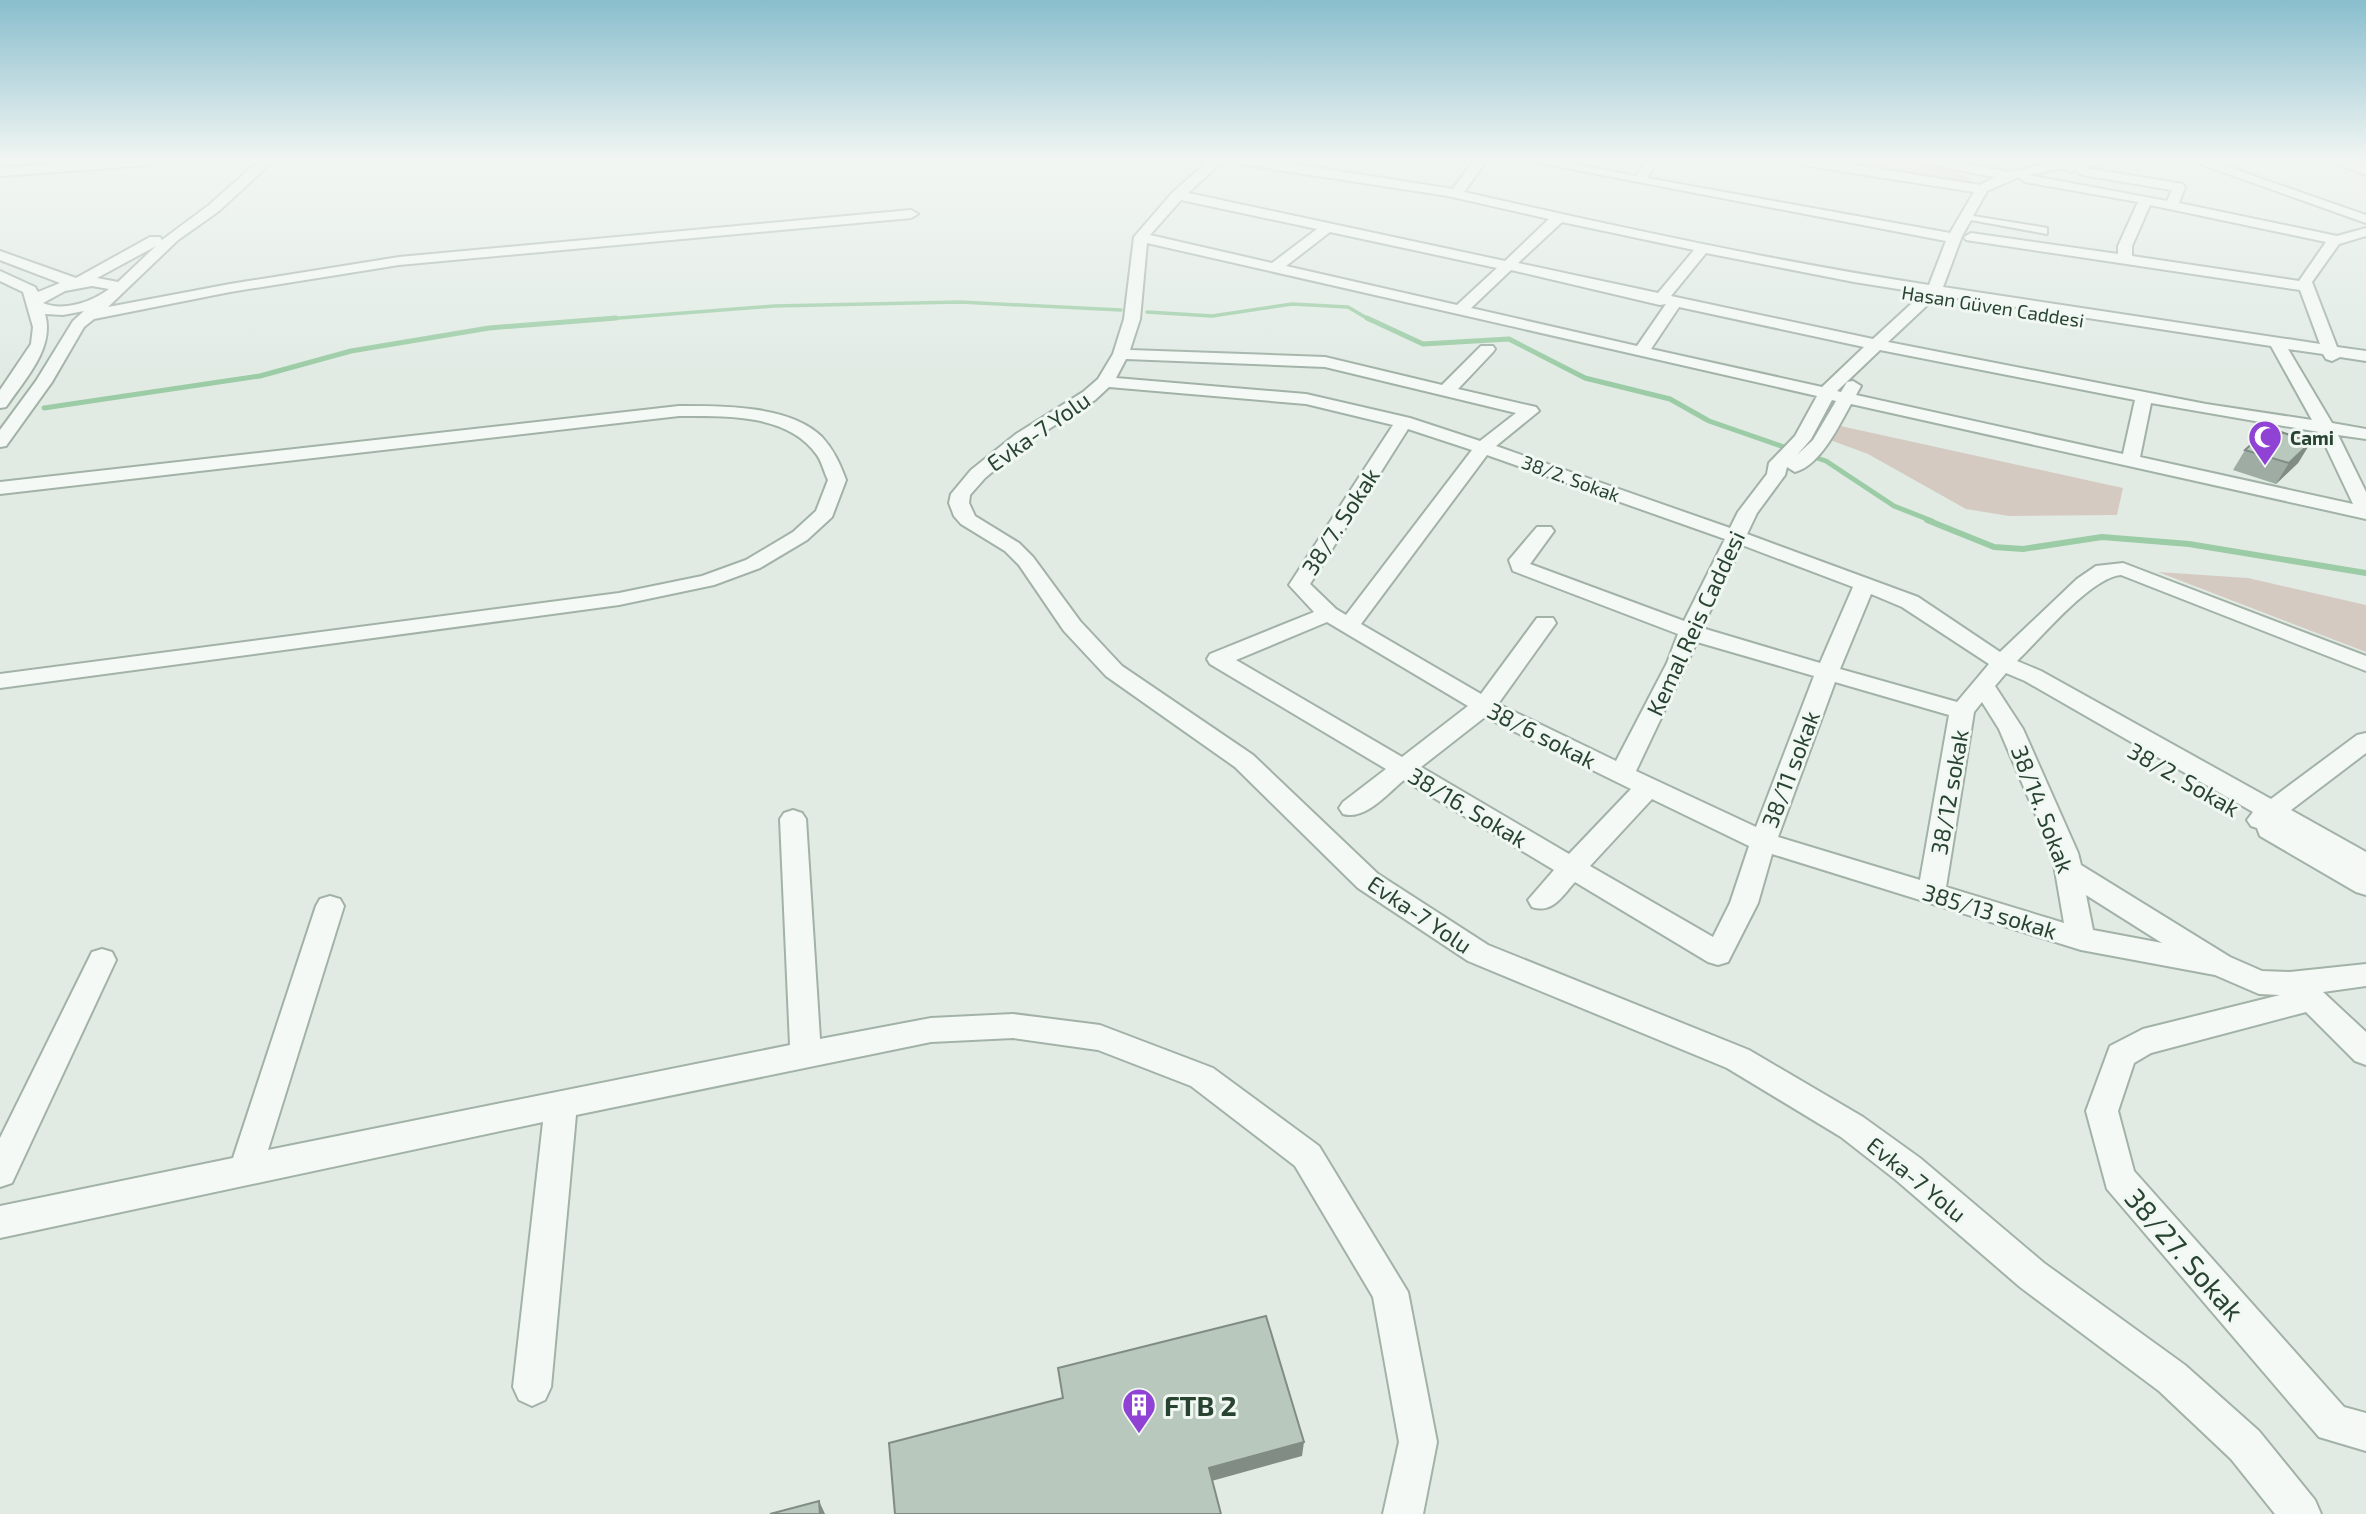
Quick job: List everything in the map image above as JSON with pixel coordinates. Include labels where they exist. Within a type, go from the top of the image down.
[{"type":"street","points":[[34,304],[43,295],[79,284],[97,271],[143,249],[166,231]]},
{"type":"street","points":[[0,442],[44,382],[78,324],[182,231]]},
{"type":"street","points":[[89,315],[399,261],[730,231]]},
{"type":"street","points":[[1147,231],[1141,237],[1641,352],[2366,512]]},
{"type":"street","points":[[1275,267],[1324,231]]},
{"type":"street","points":[[1340,231],[1894,348],[2144,397],[2366,434]]},
{"type":"street","points":[[1461,310],[1544,231]]},
{"type":"street","name":"Hasan Güven Caddesi","points":[[1617,231],[1700,252],[2366,358]]},
{"type":"street","points":[[1920,231],[1955,237]]},
{"type":"street","name":"Kemal Reis Caddesi","points":[[1798,453],[1819,443],[1844,397],[1894,348],[1943,292],[1955,237],[1959,231]]},
{"type":"street","points":[[1973,231],[1969,242],[2125,253],[2307,282]]},
{"type":"street","points":[[2041,231],[2125,253]]},
{"type":"street","points":[[2125,253],[2134,231]]},
{"type":"street","points":[[2294,231],[2338,240]]},
{"type":"street","name":"Hasan Güven Caddesi","points":[[1623,232],[1943,292]]},
{"type":"street","points":[[2307,282],[2334,241],[2366,232]]},
{"type":"street","name":"Evka-7 Yolu","points":[[1141,237],[1132,319],[1121,354],[1105,382],[1089,396],[1021,439],[978,474],[961,494],[961,513],[1012,547],[1027,561],[1072,626],[1114,671],[1244,761],[1368,881],[1457,941],[1521,973],[1633,1014],[1738,1059],[1852,1127],[1909,1169],[2032,1275],[2172,1378],[2245,1446],[2301,1514]]},
{"type":"street","points":[[1641,352],[1667,301],[1700,252]]},
{"type":"street","points":[[0,255],[57,278],[79,284],[111,284],[117,290],[113,295],[93,304],[66,310],[43,310],[34,304]]},
{"type":"street","points":[[0,275],[30,290],[41,327],[39,344],[0,403]]},
{"type":"street","points":[[2307,282],[2330,353]]},
{"type":"street","name":"Kemal Reis Caddesi","points":[[1622,775],[1752,506],[1776,475],[1791,470],[1825,393],[1875,344],[1943,292]]},
{"type":"street","points":[[113,295],[141,304]]},
{"type":"street","points":[[2279,346],[2326,429],[2366,512]]},
{"type":"street","points":[[1447,390],[1487,349]]},
{"type":"street","points":[[1121,354],[1321,381],[1447,390],[1530,411],[1483,447],[1349,626]]},
{"type":"street","name":"38/2. Sokak","points":[[1105,382],[1321,381],[1404,422],[1483,447],[1865,584],[1910,603],[2005,665],[2024,685],[2264,816],[2366,864]]},
{"type":"street","points":[[2130,460],[2144,397]]},
{"type":"street","points":[[0,488],[679,411],[749,414],[783,422],[811,437],[825,453],[837,480],[825,513],[800,536],[753,564],[707,581],[619,599],[0,681]]},
{"type":"street","name":"38/7. Sokak","points":[[1328,614],[1298,585],[1404,422]]},
{"type":"street","points":[[1544,531],[1519,560],[1520,566],[1690,631],[1962,711]]},
{"type":"street","name":"38/12 sokak","points":[[1931,893],[1962,711],[2084,583],[2103,570],[2123,569],[2366,664]]},
{"type":"street","name":"38/11 sokak","points":[[1718,954],[1744,903],[1763,842],[1827,672],[1865,584]]},
{"type":"street","name":"38/6 sokak","points":[[1328,614],[1484,706],[1763,842]]},
{"type":"street","name":"38/16. Sokak","points":[[1328,614],[1218,659],[1718,954]]},
{"type":"street","points":[[1352,808],[1484,706],[1545,623]]},
{"type":"street","name":"38/14. Sokak","points":[[1984,687],[2011,729],[2064,853],[2081,939]]},
{"type":"street","points":[[2264,816],[2366,741]]},
{"type":"street","points":[[1542,900],[1648,787]]},
{"type":"street","name":"38/2. Sokak","points":[[2264,816],[2366,885]]},
{"type":"street","points":[[793,819],[806,1055]]},
{"type":"street","name":"385/13 sokak","points":[[1763,842],[2081,939],[2220,965]]},
{"type":"street","name":"38/27. Sokak","points":[[2069,871],[2220,965],[2259,982],[2301,991]]},
{"type":"street","points":[[245,1170],[330,905]]},
{"type":"street","points":[[0,1172],[102,960]]},
{"type":"street","name":"38/27. Sokak","points":[[2366,975],[2301,991],[2143,1042],[2121,1055],[2102,1111],[2119,1178],[2333,1423],[2366,1432]]},
{"type":"street","points":[[2301,991],[2366,1052]]},
{"type":"street","points":[[0,1222],[561,1104],[944,1030],[1013,1026],[1100,1038],[1202,1077],[1307,1156],[1390,1292],[1418,1442],[1403,1514]]},
{"type":"street","points":[[532,1387],[561,1104]]},
{"type":"shaded area","points":[[1836,425],[2123,488],[2117,515],[2009,516],[1966,509],[1868,454],[1830,440]]},
{"type":"shaded area","points":[[2158,572],[2248,578],[2366,605],[2366,652]]},
{"type":"building","points":[[2269,428],[2311,442],[2289,463],[2245,450]]},
{"type":"building","name":"FTB 2","points":[[1266,1316],[1304,1442],[1209,1468],[1221,1514],[895,1514],[889,1443],[1063,1398],[1058,1368]]},
{"type":"building","points":[[819,1501],[820,1514],[770,1514]]},
{"type":"waterway","points":[[593,320],[774,306],[960,302],[1121,310]]},
{"type":"waterway","points":[[1147,312],[1212,316],[1292,304],[1348,307],[1370,320]]},
{"type":"waterway","points":[[44,408],[260,376],[351,351],[489,328],[616,318]]},
{"type":"waterway","points":[[1367,318],[1423,344],[1509,339],[1585,378],[1670,399],[1709,421],[1790,449]]},
{"type":"waterway","points":[[1808,455],[1826,461],[1894,506],[1932,521]]},
{"type":"waterway","points":[[1927,520],[1994,547],[2023,549],[2102,537],[2189,544],[2366,573]]},
{"type":"place","name":"Cami","points":[[2265,467]]},
{"type":"place","name":"FTB 2","points":[[1139,1435]]}]
